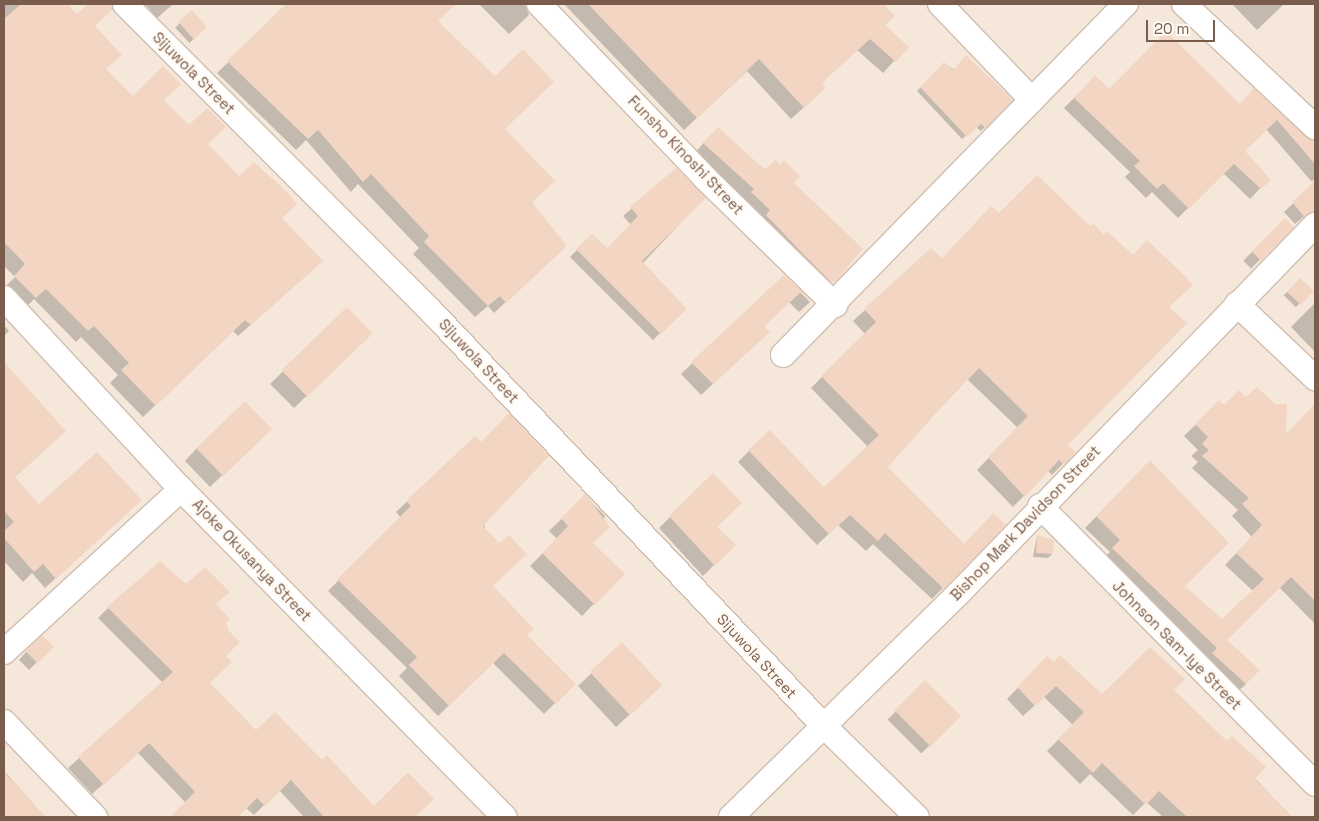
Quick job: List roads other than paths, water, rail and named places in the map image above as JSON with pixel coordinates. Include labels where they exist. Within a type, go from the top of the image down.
[{"type":"street","name":"Sijuwola Street","points":[[125,4],[430,310],[824,726],[917,817]]},
{"type":"street","name":"Funsho Kinoshi Street","points":[[539,4],[705,178],[835,305]]},
{"type":"street","points":[[940,4],[1032,100]]},
{"type":"street","points":[[783,355],[835,305],[1126,4]]},
{"type":"street","points":[[1184,4],[1315,127]]},
{"type":"street","name":"Bishop Mark Davidson Street","points":[[731,817],[824,726],[1315,225]]},
{"type":"street","name":"Ajoke Okusanya Street","points":[[4,298],[181,488],[505,817]]},
{"type":"street","points":[[1236,304],[1315,378]]},
{"type":"street","points":[[4,652],[181,488]]},
{"type":"street","name":"Johnson Sam-Iye Street","points":[[1040,506],[1315,784]]},
{"type":"street","points":[[4,722],[95,817]]}]
